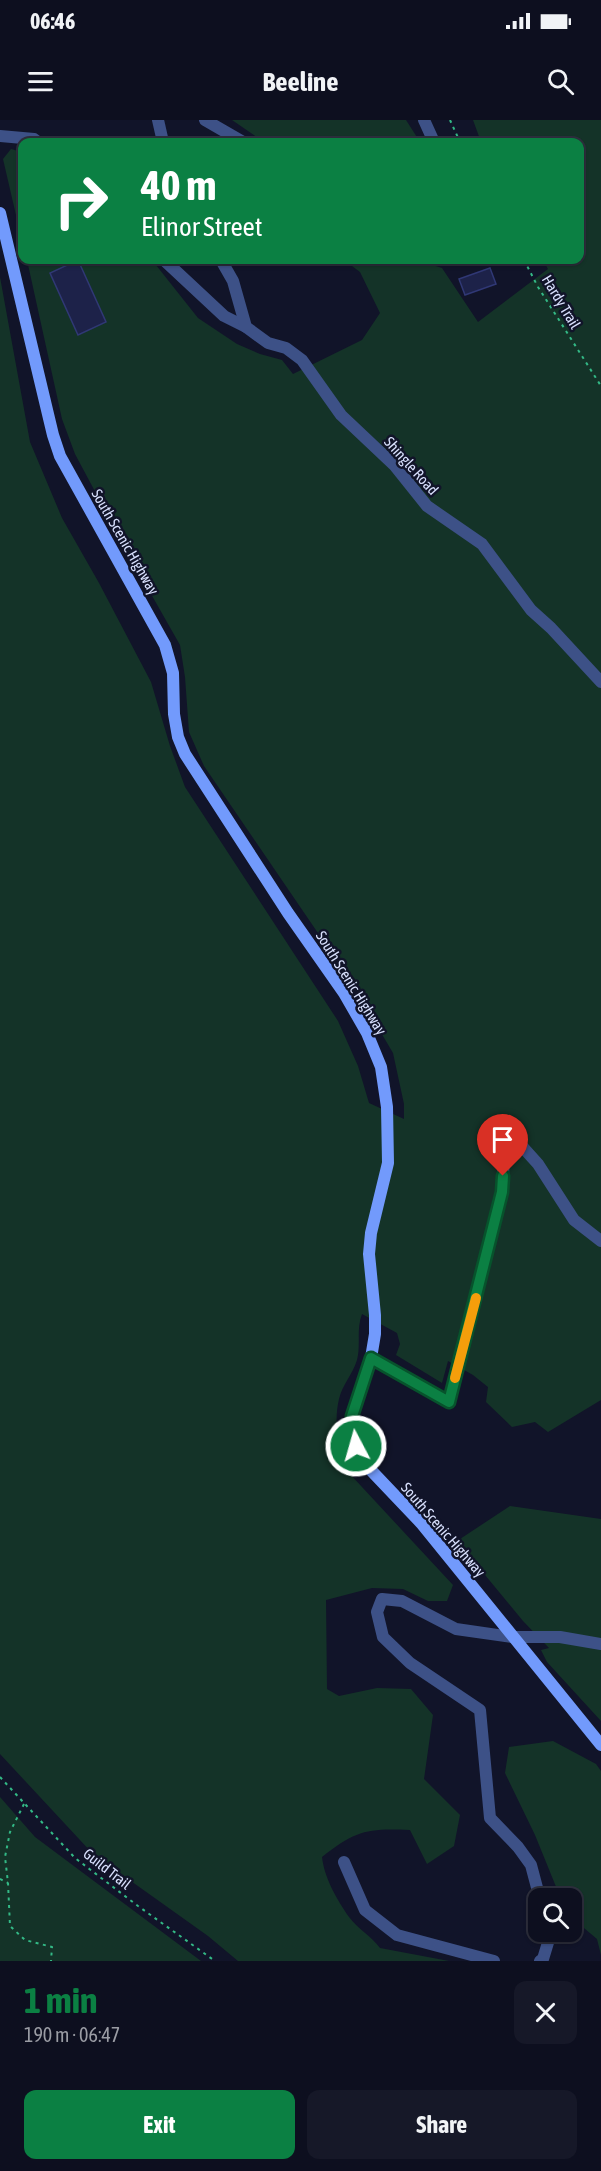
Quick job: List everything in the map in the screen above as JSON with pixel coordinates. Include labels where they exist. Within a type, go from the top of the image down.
[{"type":"main road","name":"South Scenic Highway","points":[[0,213],[60,456],[165,645],[173,673],[174,714],[178,736],[185,754],[288,913],[344,993],[376,1052],[384,1079],[389,1135],[388,1163],[371,1233],[369,1254],[375,1315],[371,1358],[352,1416],[356,1446],[371,1472],[421,1523],[601,1745]]},
{"type":"street","points":[[158,120],[162,138]]},
{"type":"street","points":[[205,120],[236,138]]},
{"type":"street","points":[[424,120],[432,138]]},
{"type":"street","points":[[0,136],[23,138]]},
{"type":"street","name":"Shingle Road","points":[[168,264],[224,316],[246,327],[268,343],[286,348],[302,360],[341,414],[395,466],[426,506],[482,544],[531,610],[601,682]]},
{"type":"street","points":[[224,264],[233,280],[246,327]]},
{"type":"street","points":[[371,1358],[449,1402],[502,1192],[504,1159],[511,1134],[538,1164],[574,1220],[601,1241]]},
{"type":"street","points":[[537,1888],[531,1865],[518,1847],[490,1818],[480,1710],[410,1663],[383,1637],[377,1612],[382,1599],[402,1601],[456,1629],[512,1637],[560,1637],[601,1644]]},
{"type":"street","points":[[344,1862],[365,1910],[398,1935],[494,1961]]},
{"type":"street","points":[[540,1961],[543,1959],[548,1942]]},
{"type":"path","points":[[450,120],[458,138]]},
{"type":"path","name":"Hardy Trail","points":[[526,264],[538,287],[601,386]]},
{"type":"path","name":"Guild Trail","points":[[0,1777],[75,1858],[215,1961]]},
{"type":"path","points":[[24,1804],[10,1832],[5,1857],[10,1926],[25,1940],[52,1947],[51,1961]]},
{"type":"path","points":[[0,1879],[8,1883]]},
{"type":"green space","points":[[232,120],[406,120],[417,138],[258,138]]},
{"type":"green space","points":[[473,120],[601,120],[601,1400],[548,1432],[535,1422],[512,1427],[486,1402],[488,1387],[473,1375],[448,1361],[442,1383],[396,1355],[400,1344],[397,1333],[362,1314],[357,1360],[340,1394],[337,1408],[337,1427],[342,1455],[349,1473],[453,1585],[447,1601],[428,1601],[403,1589],[372,1588],[326,1600],[327,1689],[339,1696],[377,1688],[411,1689],[433,1715],[424,1779],[460,1815],[454,1846],[427,1864],[410,1830],[383,1830],[363,1833],[344,1841],[322,1857],[323,1865],[328,1880],[344,1910],[380,1948],[449,1961],[238,1961],[208,1936],[93,1854],[0,1754],[0,277],[30,442],[62,518],[151,682],[185,787],[338,1021],[358,1066],[369,1103],[404,1119],[404,1104],[393,1053],[350,980],[204,766],[189,732],[180,645],[75,454],[62,419],[28,264],[155,264],[198,318],[237,344],[282,360],[293,374],[362,340],[380,313],[360,272],[349,264],[430,264],[442,268],[478,322],[548,269],[545,264],[584,264],[584,138],[480,138]]},
{"type":"green space","points":[[11,149],[18,151],[18,224],[3,159]]},
{"type":"green space","points":[[510,1506],[601,1519],[601,1721],[547,1662],[541,1650],[549,1648],[523,1621],[457,1541]]},
{"type":"green space","points":[[553,1741],[596,1764],[601,1771],[601,1955],[597,1939],[582,1926],[582,1888],[557,1888],[535,1835],[505,1773],[509,1747]]},
{"type":"green space","points":[[0,1797],[35,1837],[201,1961],[0,1961]]},
{"type":"building","points":[[69,264],[80,264],[106,322],[78,335],[50,273]]},
{"type":"building","points":[[490,268],[496,284],[465,295],[459,279]]},
{"type":"slow traffic","points":[[455,1378],[476,1298]]},
{"type":"route","points":[[356,1446],[352,1430],[352,1416],[371,1358],[449,1402],[502,1192],[503,1176]]}]
